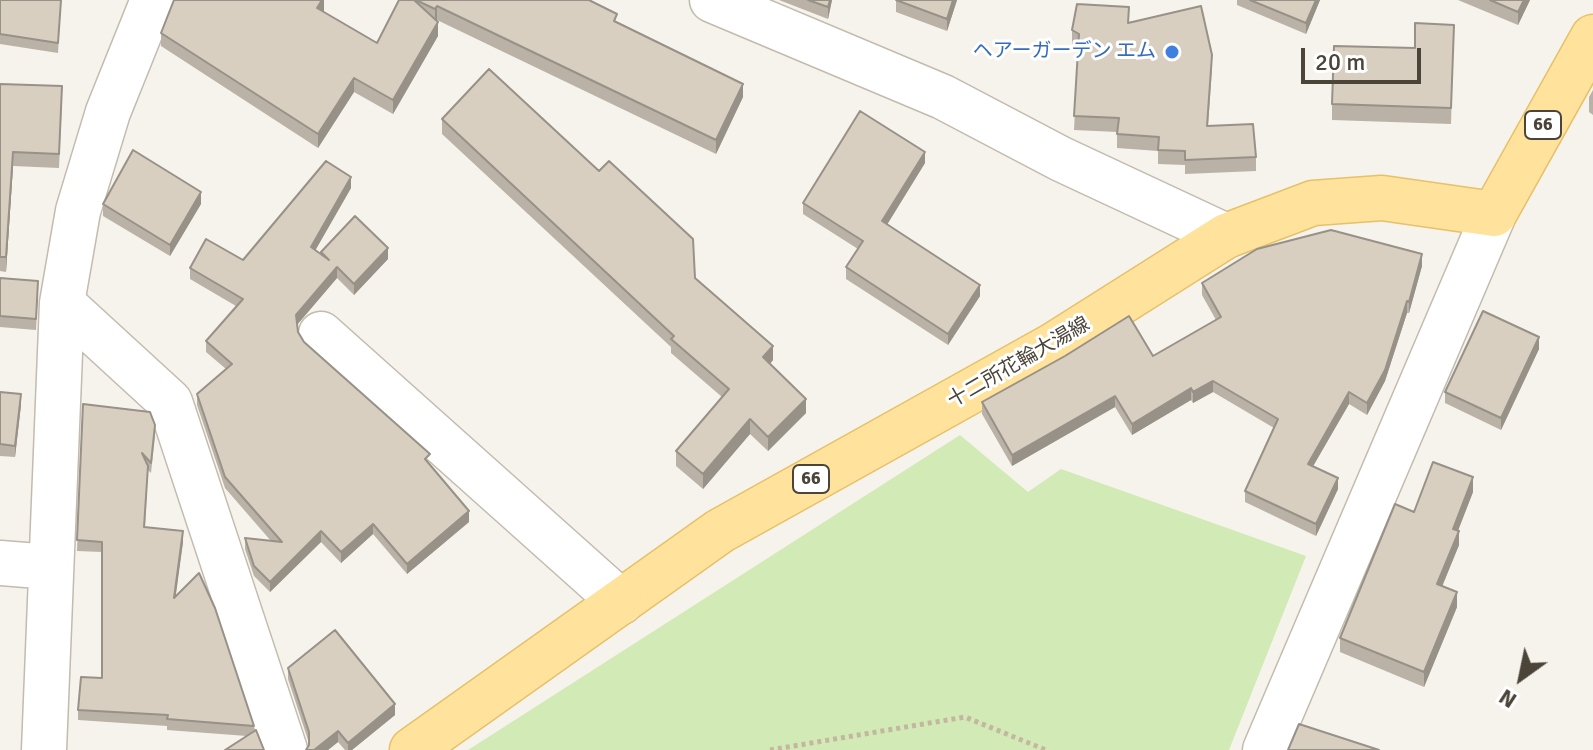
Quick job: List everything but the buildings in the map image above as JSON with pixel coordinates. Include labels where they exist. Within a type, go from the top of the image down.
[{"type":"main road","name":"66","points":[[1494,214],[1593,37]]},
{"type":"main road","name":"十二所花輪大湯線","points":[[412,750],[720,531],[1052,346],[1226,236],[1313,203],[1382,198],[1494,214]]},
{"type":"street","points":[[44,750],[62,303],[82,196],[108,112],[153,0]]},
{"type":"street","points":[[712,0],[943,97],[1061,159],[1226,236]]},
{"type":"street","points":[[1265,750],[1494,214]]},
{"type":"street","points":[[62,303],[170,402],[285,750]]},
{"type":"street","points":[[321,334],[621,602]]},
{"type":"street","points":[[0,563],[51,567]]},
{"type":"path","points":[[770,750],[965,717],[1046,750]]},
{"type":"green space","points":[[960,435],[1028,492],[1061,469],[1306,556],[1229,750],[468,750]]},
{"type":"place","name":"ヘアーガーデン エム","points":[[1172,52]]}]
